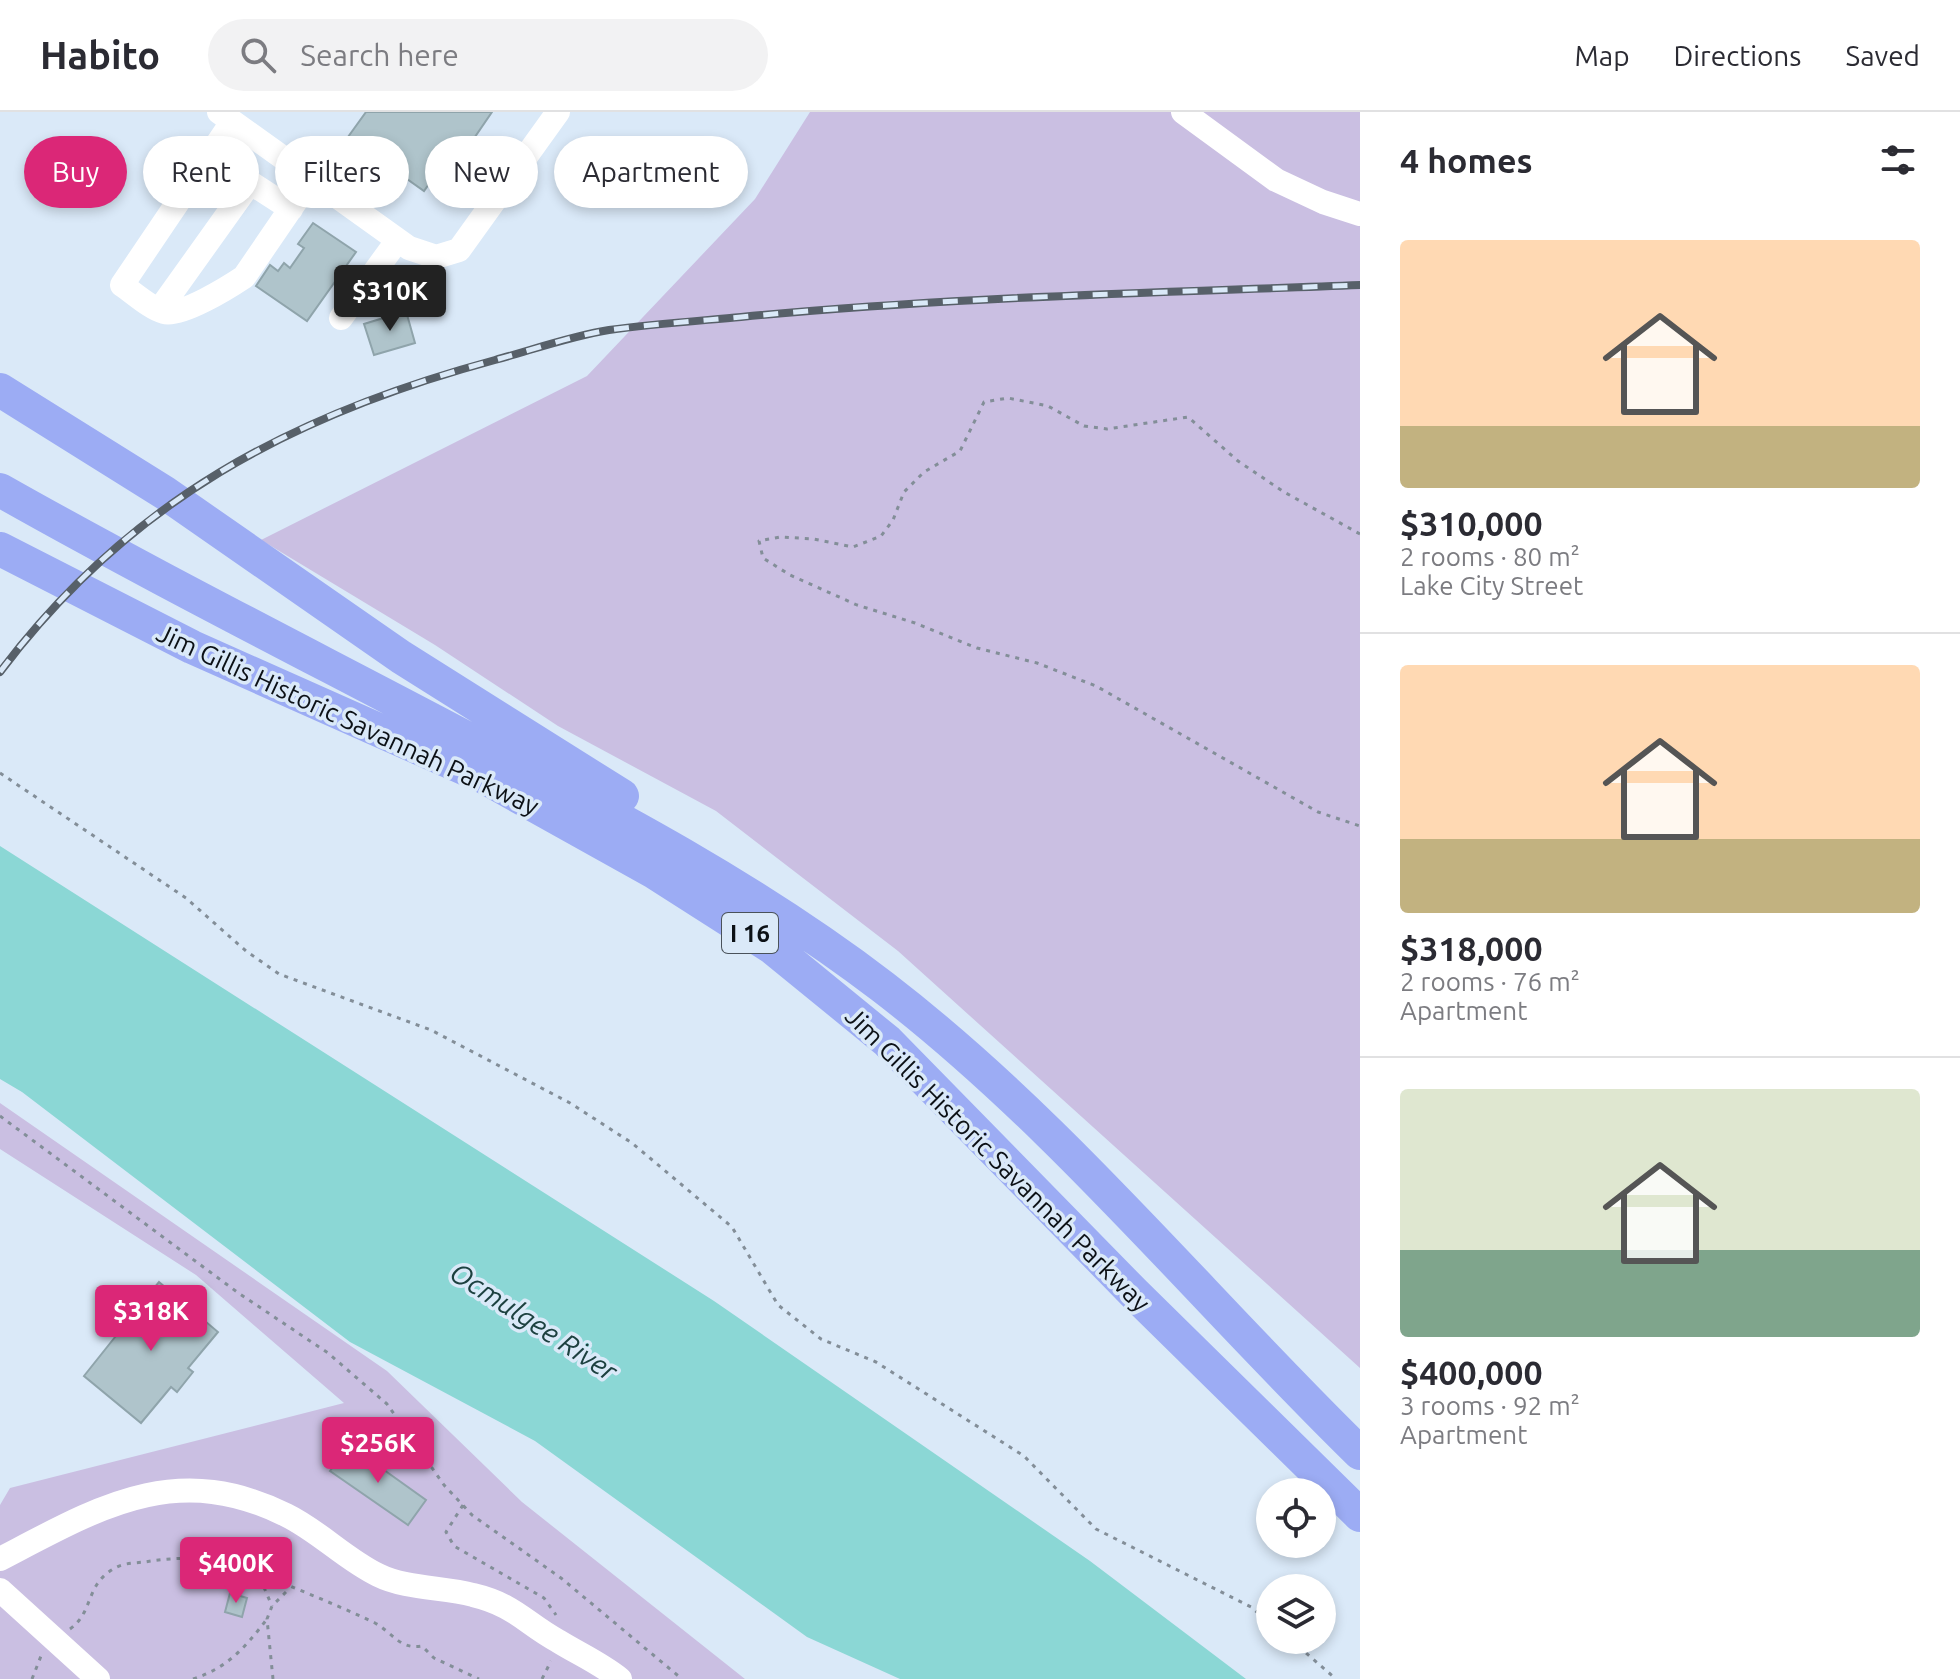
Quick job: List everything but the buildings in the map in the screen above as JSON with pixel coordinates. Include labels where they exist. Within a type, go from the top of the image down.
[{"type":"highway","points":[[0,390],[165,493],[401,657],[636,804],[716,872]]},
{"type":"highway","name":"Jim Gillis Historic Savannah Parkway","points":[[0,490],[126,560],[546,779],[716,872],[879,984],[963,1050],[1360,1453]]},
{"type":"highway","name":"Jim Gillis Historic Savannah Parkway","points":[[0,549],[192,647],[484,777],[654,872],[773,948],[887,1041],[1101,1261],[1360,1515]]},
{"type":"highway","points":[[0,577],[92,617],[192,647]]},
{"type":"street","points":[[351,208],[409,248],[436,257],[459,250],[558,112]]},
{"type":"street","points":[[1183,112],[1276,180],[1323,202],[1360,214]]},
{"type":"street","points":[[217,136],[225,117],[275,153]]},
{"type":"street","points":[[174,208],[122,285],[160,309],[177,312],[244,277],[291,209],[259,189]]},
{"type":"street","points":[[160,309],[232,208]]},
{"type":"street","points":[[341,318],[397,241]]},
{"type":"street","points":[[0,1559],[92,1511],[137,1496],[189,1489],[235,1495],[287,1515],[380,1576],[474,1595],[506,1605],[555,1640],[595,1660],[620,1679]]},
{"type":"street","points":[[0,1590],[98,1679]]},
{"type":"path","points":[[1360,534],[1284,492],[1238,461],[1188,417],[1107,429],[1084,426],[1048,406],[1008,398],[984,402],[960,451],[924,472],[904,492],[893,520],[881,536],[853,547],[814,539],[780,537],[759,541],[763,558],[811,585],[977,648],[1037,663],[1096,686],[1318,812],[1360,826]]},
{"type":"path","points":[[0,773],[186,898],[268,967],[431,1030],[570,1103],[632,1143],[732,1227],[778,1305],[821,1339],[876,1362],[1024,1456],[1096,1529],[1256,1611]]},
{"type":"path","points":[[0,1116],[237,1292],[328,1353],[387,1404],[444,1485],[472,1515],[561,1578],[682,1679]]},
{"type":"path","points":[[463,1505],[446,1532],[454,1546],[544,1598],[558,1618],[555,1640]]},
{"type":"path","points":[[32,1679],[41,1655],[55,1639],[78,1623],[97,1581],[117,1566],[168,1558],[226,1561],[256,1569],[386,1629],[402,1645],[411,1648],[422,1646],[434,1658],[479,1679]]},
{"type":"path","points":[[256,1569],[272,1606]]},
{"type":"path","points":[[193,1679],[216,1672],[242,1651],[267,1619],[272,1606],[292,1587]]},
{"type":"path","points":[[267,1619],[273,1679]]},
{"type":"path","points":[[1307,1654],[1336,1679]]},
{"type":"shaded area","points":[[810,112],[1360,112],[1360,1368],[898,951],[716,811],[558,726],[435,645],[261,540],[587,376],[755,199]]},
{"type":"shaded area","points":[[0,1103],[387,1371],[522,1502],[745,1679],[0,1679],[0,1505],[10,1488],[344,1403],[196,1275],[0,1149]]},
{"type":"water","name":"Ocmulgee River","points":[[0,846],[714,1301],[1090,1561],[1246,1679],[900,1679],[807,1637],[535,1441],[350,1342],[22,1092],[0,1079]]},
{"type":"railway","points":[[0,672],[50,612],[103,559],[160,513],[219,472],[283,438],[350,408],[420,382],[552,344],[626,328],[818,310],[1050,296],[1360,285]]}]
